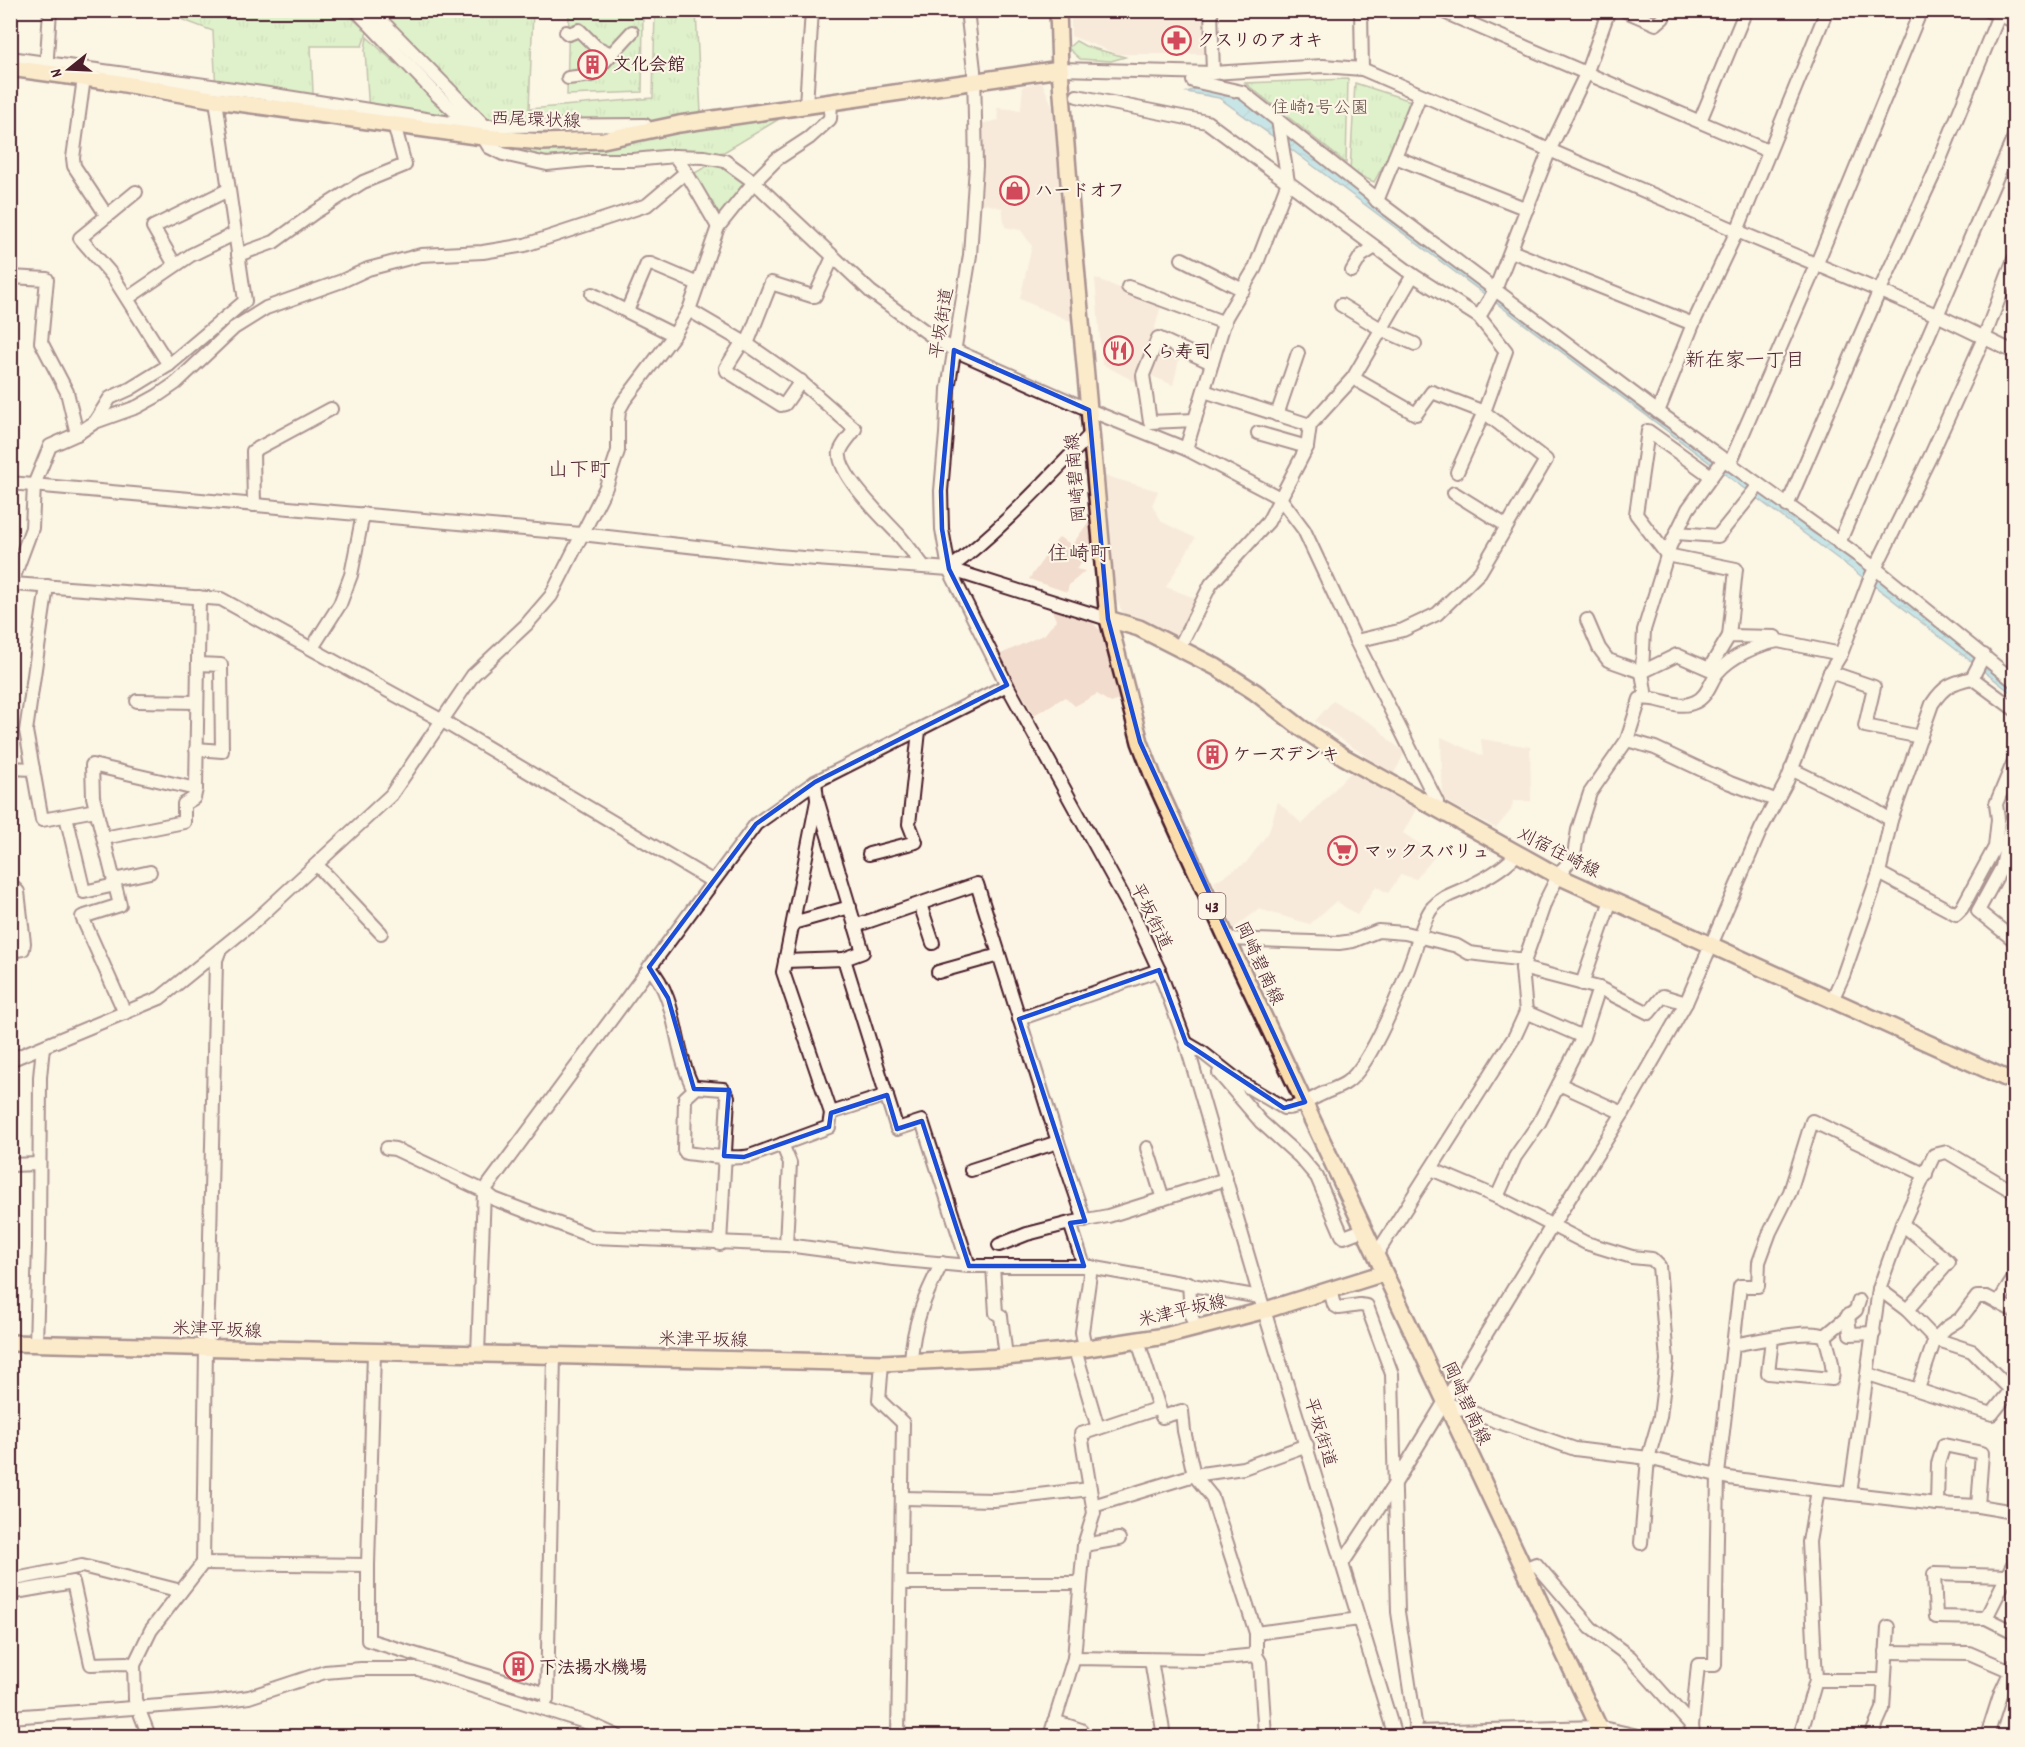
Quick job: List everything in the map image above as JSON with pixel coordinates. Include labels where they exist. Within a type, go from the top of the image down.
[{"type":"main road","name":"岡崎碧南線","points":[[1058,10],[1060,69],[1108,619],[1140,742],[1154,779],[1227,939],[1601,1732]]},
{"type":"main road","name":"西尾環状線","points":[[10,68],[46,68],[84,78],[216,100],[483,137],[542,142],[603,140],[679,124],[806,105],[831,104],[1060,69]]},
{"type":"main road","name":"刈宿住崎線","points":[[1108,619],[1139,628],[1216,667],[1255,692],[1344,757],[1558,876],[2014,1082]]},
{"type":"main road","name":"米津平坂線","points":[[10,1343],[882,1363],[1006,1357],[1138,1341],[1196,1328],[1263,1304],[1330,1290],[1384,1273]]},
{"type":"street","points":[[46,68],[50,10]]},
{"type":"street","points":[[10,58],[46,68],[262,93],[463,125],[351,10]]},
{"type":"street","points":[[356,10],[437,95],[483,137],[489,147],[496,151],[547,164],[675,156],[704,156],[725,161],[754,182],[871,292],[933,338],[954,350],[1089,410],[1186,449],[1280,498],[1304,530],[1356,641],[1437,802],[1435,807]]},
{"type":"street","points":[[371,10],[485,126],[645,125]]},
{"type":"street","points":[[806,105],[812,10]]},
{"type":"street","name":"平坂街道","points":[[967,10],[975,82],[976,166],[970,255],[948,389],[940,491],[942,529],[949,569],[1007,685],[1133,914],[1159,970],[1186,1043],[1359,1619]]},
{"type":"street","points":[[1211,10],[1213,73]]},
{"type":"street","points":[[1361,10],[1362,69]]},
{"type":"street","points":[[1439,10],[1768,151]]},
{"type":"street","points":[[1479,316],[1495,290],[1550,149],[1586,74],[1609,10]]},
{"type":"street","points":[[1623,10],[1656,24],[1663,18],[1666,10]]},
{"type":"street","points":[[1700,121],[1746,10]]},
{"type":"street","points":[[1658,412],[1693,324],[1737,231],[1827,10]]},
{"type":"street","points":[[1646,698],[1642,672],[1644,630],[1667,555],[1688,508],[1712,476],[1727,461],[1817,263],[1921,10]]},
{"type":"street","points":[[1787,506],[1879,291],[1934,174],[1996,12],[2014,21]]},
{"type":"street","points":[[566,32],[569,34],[579,30],[596,47],[611,54]]},
{"type":"street","points":[[568,78],[592,75],[632,32]]},
{"type":"street","points":[[1060,69],[1213,73],[1323,66],[1362,69],[1737,231],[1939,315],[2014,351]]},
{"type":"street","points":[[84,78],[73,158],[74,166],[107,216]]},
{"type":"street","points":[[1193,81],[1242,92],[1377,201],[1495,290],[1658,412],[1875,568],[2014,681]]},
{"type":"street","points":[[1377,201],[1420,95]]},
{"type":"street","points":[[1077,96],[1207,122],[1413,275],[1479,316],[1506,351],[1484,412],[1457,472]]},
{"type":"street","points":[[95,422],[110,398],[130,389],[169,365],[245,301],[216,100]]},
{"type":"street","points":[[10,1060],[160,998],[219,952],[317,865],[391,795],[473,675],[526,626],[551,596],[606,487],[618,451],[619,410],[689,310],[718,227],[754,182],[777,159],[809,138],[830,119],[831,104]]},
{"type":"street","points":[[1186,449],[1225,323],[1255,268],[1288,182],[1278,123]]},
{"type":"street","points":[[238,255],[274,242],[363,182],[405,165],[394,124]]},
{"type":"street","points":[[1839,543],[2014,137]]},
{"type":"street","points":[[675,156],[718,227]]},
{"type":"street","points":[[1395,157],[1527,209]]},
{"type":"street","points":[[686,172],[646,205],[525,245],[483,252],[421,255],[368,269],[342,281],[266,308],[234,328],[176,383],[158,396],[137,407],[95,422],[77,434],[50,446],[34,485],[32,528],[11,585],[221,599],[441,720],[712,881]]},
{"type":"street","points":[[175,265],[153,226],[228,190]]},
{"type":"street","points":[[136,192],[80,238],[112,275],[169,365]]},
{"type":"street","points":[[128,298],[175,265],[234,234]]},
{"type":"street","points":[[1352,271],[1361,256],[1375,247]]},
{"type":"street","points":[[1511,250],[1693,324]]},
{"type":"street","points":[[801,381],[785,404],[781,405],[727,371],[726,368],[745,343],[771,283],[812,297],[815,296],[833,258]]},
{"type":"street","points":[[1182,259],[1243,290]]},
{"type":"street","points":[[1342,1564],[1394,1485],[1623,1113],[1686,1003],[1761,829],[1787,781],[1830,672],[1841,654],[1875,568],[1931,455],[1984,338],[2014,259]]},
{"type":"street","points":[[627,312],[647,264],[698,284]]},
{"type":"street","points":[[1179,648],[1211,584],[1268,522],[1307,447],[1311,425],[1353,378],[1413,275]]},
{"type":"street","points":[[10,276],[47,279],[42,342],[67,392],[77,434]]},
{"type":"street","points":[[1128,287],[1225,323]]},
{"type":"street","points":[[592,294],[674,334]]},
{"type":"street","points":[[1341,305],[1381,329],[1415,344]]},
{"type":"street","points":[[689,310],[745,343],[801,381],[855,429],[841,450],[843,466],[860,494],[924,567]]},
{"type":"street","points":[[1150,422],[1143,375],[1158,338],[1212,363]]},
{"type":"street","points":[[1277,415],[1298,353]]},
{"type":"street","points":[[1353,378],[1416,414],[1432,392],[1484,412],[1546,460],[1480,572],[1437,614],[1403,630],[1356,641]]},
{"type":"street","points":[[1203,392],[1311,425]]},
{"type":"street","points":[[254,505],[253,451],[331,409]]},
{"type":"street","points":[[1139,430],[1150,422],[1195,420]]},
{"type":"street","points":[[1587,620],[1599,648],[1608,660],[1642,672],[1677,655],[1709,669],[1729,636],[1736,569],[1667,555],[1636,514],[1648,431],[1712,476]]},
{"type":"street","points":[[1258,433],[1307,447]]},
{"type":"street","points":[[949,569],[1020,507],[1091,434]]},
{"type":"street","points":[[10,483],[581,534],[777,556],[949,569],[1108,619]]},
{"type":"street","points":[[1676,533],[1718,536],[1759,485]]},
{"type":"street","points":[[1454,493],[1507,526]]},
{"type":"street","points":[[312,648],[340,604],[351,575],[363,514]]},
{"type":"street","points":[[47,586],[26,731],[42,820],[96,810]]},
{"type":"street","points":[[104,838],[184,822],[184,804],[194,798],[196,789],[198,597]]},
{"type":"street","points":[[1729,636],[1775,637]]},
{"type":"street","points":[[1376,1255],[1515,1036],[1526,1012],[1523,964],[1545,902],[1558,876],[1574,855],[1578,830],[1590,793],[1627,740],[1640,699],[1646,698],[1678,706],[1698,701],[1727,664],[1743,653],[1769,642],[1778,640],[1841,654]]},
{"type":"street","points":[[1832,1000],[1879,873],[1891,820],[1932,704],[1941,690],[1955,682],[1972,678],[1984,655]]},
{"type":"street","points":[[196,749],[222,751],[221,665],[198,664]]},
{"type":"street","points":[[1830,672],[1874,687],[1865,726],[1921,737]]},
{"type":"street","points":[[1972,678],[2014,709]]},
{"type":"street","points":[[478,1354],[484,1191],[756,824],[815,782],[1007,685]]},
{"type":"street","points":[[137,701],[197,702]]},
{"type":"street","points":[[869,854],[916,842],[909,824],[919,731]]},
{"type":"street","points":[[1627,740],[1655,748],[1730,783],[1775,800]]},
{"type":"street","points":[[1879,873],[1956,914],[1962,908],[1995,847],[1998,819],[1996,804],[2014,761]]},
{"type":"street","points":[[125,1013],[82,917],[120,905],[93,796],[92,765],[196,789]]},
{"type":"street","points":[[10,768],[33,769]]},
{"type":"street","points":[[1791,769],[1891,820]]},
{"type":"street","points":[[785,961],[843,959],[863,952],[815,782]]},
{"type":"street","points":[[720,1244],[724,1156],[728,1097],[726,1091],[697,1087],[685,1098],[684,1150],[686,1153],[724,1156],[744,1157],[829,1127],[831,1113],[783,972],[818,799]]},
{"type":"street","points":[[2014,814],[2010,822],[2003,866],[1978,911],[2014,940]]},
{"type":"street","points":[[66,816],[84,892],[150,872]]},
{"type":"street","points":[[1186,1043],[1203,1053],[1240,1082],[1284,1108],[1305,1102],[1346,1083],[1356,1074],[1370,1053],[1394,1005],[1430,911],[1444,896],[1462,890],[1498,871],[1517,854]]},
{"type":"street","points":[[317,865],[381,933]]},
{"type":"street","points":[[2003,866],[2014,875]]},
{"type":"street","points":[[855,926],[977,885],[1085,1221]]},
{"type":"street","points":[[10,887],[18,892],[24,943],[22,949],[10,951]]},
{"type":"street","points":[[1582,984],[1611,900]]},
{"type":"street","points":[[920,904],[933,943]]},
{"type":"street","points":[[792,923],[850,907]]},
{"type":"street","points":[[1227,939],[1340,943],[1359,939],[1378,931],[1421,936],[1457,946],[1469,953],[1523,964],[1599,988],[1649,1013],[1663,996],[1686,1003]]},
{"type":"street","points":[[149,1737],[135,1700],[134,1665],[151,1630],[203,1563],[216,960],[219,952]]},
{"type":"street","points":[[938,972],[999,955]]},
{"type":"street","points":[[843,959],[897,1129],[922,1121],[969,1266]]},
{"type":"street","points":[[649,967],[655,973],[668,998],[687,1077],[694,1089]]},
{"type":"street","points":[[1019,1020],[1159,970]]},
{"type":"street","points":[[1497,1197],[1515,1157],[1539,1123],[1583,1038],[1599,988]]},
{"type":"street","points":[[1526,1012],[1583,1038]]},
{"type":"street","points":[[36,1343],[40,1077],[43,1047]]},
{"type":"street","points":[[1203,1053],[1261,1122],[1300,1157],[1317,1177],[1344,1237],[1365,1229]]},
{"type":"street","points":[[1559,1084],[1623,1113]]},
{"type":"street","points":[[831,1113],[887,1095]]},
{"type":"street","points":[[1693,1731],[1698,1665],[1715,1665],[1718,1474],[1740,1286],[1758,1286],[1759,1262],[1790,1192],[1812,1121],[1926,1175]]},
{"type":"street","points":[[971,1170],[1058,1142]]},
{"type":"street","points":[[782,1144],[790,1163],[786,1245]]},
{"type":"street","points":[[387,1148],[395,1149],[484,1191],[494,1199],[593,1237],[786,1245],[969,1266],[1088,1267],[1189,1283],[1263,1304]]},
{"type":"street","points":[[1147,1148],[1164,1199]]},
{"type":"street","points":[[1850,1494],[1879,1289],[1902,1224],[1934,1155],[1947,1152],[2014,1191]]},
{"type":"street","points":[[10,1165],[39,1164]]},
{"type":"street","points":[[1431,1169],[1497,1197],[1586,1243],[1632,1257],[1652,1260],[1659,1266],[1667,1360],[1660,1417],[1648,1458],[1641,1543]]},
{"type":"street","points":[[999,1245],[1027,1234],[1108,1216],[1226,1179]]},
{"type":"street","points":[[1070,1223],[1088,1267],[1080,1349],[1098,1428]]},
{"type":"street","points":[[1902,1224],[1949,1262],[1907,1310]]},
{"type":"street","points":[[911,1360],[912,1341],[920,1308],[942,1263]]},
{"type":"street","points":[[993,1266],[996,1313],[1001,1316],[1006,1357]]},
{"type":"street","points":[[1998,1303],[2014,1278]]},
{"type":"street","points":[[1189,1283],[1191,1315],[1196,1328]]},
{"type":"street","points":[[1868,1374],[1992,1414],[2011,1390],[1972,1351],[1935,1339],[1907,1310],[1879,1289]]},
{"type":"street","points":[[1330,1290],[1334,1305],[1339,1308],[1367,1306],[1392,1374],[1398,1612],[1416,1734],[1601,1732],[1638,1737]]},
{"type":"street","points":[[1918,1389],[1935,1339],[1960,1319],[1977,1297],[1987,1297],[2014,1311]]},
{"type":"street","points":[[1825,1335],[1856,1310],[1859,1301]]},
{"type":"street","points":[[1848,1315],[1850,1334],[1874,1333]]},
{"type":"street","points":[[1733,1345],[1818,1332],[1825,1335]]},
{"type":"street","points":[[1772,1339],[1768,1373],[1832,1379],[1831,1361],[1825,1335]]},
{"type":"street","points":[[1138,1341],[1162,1417],[1182,1411],[1194,1475],[1212,1497],[1256,1633],[1256,1655],[1260,1662],[1265,1737]]},
{"type":"street","points":[[374,1352],[368,1640],[547,1694]]},
{"type":"street","points":[[546,1711],[554,1355]]},
{"type":"street","points":[[882,1363],[879,1400],[903,1423],[898,1737]]},
{"type":"street","points":[[1445,1403],[1575,1449],[1648,1458],[1729,1478],[2014,1512]]},
{"type":"street","points":[[1050,1737],[1074,1658],[1084,1545],[1094,1513],[1081,1434],[1159,1408]]},
{"type":"street","points":[[1093,1506],[1194,1475],[1242,1468],[1307,1445]]},
{"type":"street","points":[[1937,1504],[1938,1464],[1944,1445],[1982,1452],[1978,1506]]},
{"type":"street","points":[[903,1498],[994,1500],[1090,1489]]},
{"type":"street","points":[[1800,1737],[1816,1680],[1809,1542],[1818,1490]]},
{"type":"street","points":[[1084,1545],[1119,1539]]},
{"type":"street","points":[[1986,1618],[2014,1562],[2014,1552]]},
{"type":"street","points":[[203,1563],[368,1565]]},
{"type":"street","points":[[1524,1569],[1536,1564],[1591,1628],[1630,1657],[1693,1731]]},
{"type":"street","points":[[10,1580],[82,1566],[181,1591]]},
{"type":"street","points":[[2007,1576],[1934,1574],[1936,1617],[1986,1618],[2014,1632]]},
{"type":"street","points":[[10,1593],[73,1582],[91,1664],[126,1663],[134,1665]]},
{"type":"street","points":[[901,1583],[1080,1583]]},
{"type":"street","points":[[1256,1633],[1359,1619],[1395,1737]]},
{"type":"street","points":[[1871,1737],[1883,1709],[1888,1627]]},
{"type":"street","points":[[1886,1652],[1968,1653],[2013,1667],[2001,1692],[1987,1737]]},
{"type":"street","points":[[1074,1658],[1204,1660],[1256,1655]]},
{"type":"street","points":[[1151,1660],[1164,1737]]},
{"type":"street","points":[[10,1717],[215,1702],[249,1697],[325,1672],[361,1669],[418,1669],[588,1723],[617,1737]]},
{"type":"street","points":[[1816,1680],[1884,1680]]},
{"type":"street","points":[[1054,1721],[1081,1730]]},
{"type":"highlighted area","points":[[954,350],[1089,410],[1108,619],[1140,742],[1305,1102],[1284,1108],[1186,1043],[1159,970],[1019,1019],[1085,1221],[1070,1223],[1084,1266],[969,1266],[922,1121],[897,1129],[887,1095],[831,1113],[829,1127],[744,1157],[724,1156],[729,1090],[694,1089],[668,998],[649,967],[756,824],[815,782],[1007,685],[949,569],[942,529],[941,491]]},
{"type":"shaded area","points":[[1071,11],[1208,11],[1207,54],[1118,54],[1071,36]]},
{"type":"shaded area","points":[[1042,82],[1057,118],[1075,323],[1020,299],[1032,246],[1021,230],[1005,227],[1002,208],[982,203],[983,156],[980,124],[999,120],[997,108],[1021,110],[1023,86]]},
{"type":"shaded area","points":[[1095,278],[1161,305],[1151,342],[1180,355],[1173,385],[1150,375],[1136,382],[1102,364]]},
{"type":"shaded area","points":[[1102,475],[1158,491],[1152,505],[1162,522],[1195,538],[1166,587],[1197,599],[1177,639],[1124,616],[1114,593]]},
{"type":"shaded area","points":[[1092,517],[1095,533],[1087,557],[1076,569],[1085,571],[1069,585],[1067,592],[1029,579],[1059,537],[1072,545]]},
{"type":"shaded area","points":[[1051,608],[1093,623],[1107,637],[1121,699],[1111,703],[1097,694],[1075,706],[1065,697],[1034,715],[1001,654],[1045,634],[1056,620]]},
{"type":"shaded area","points":[[1333,701],[1377,727],[1391,742],[1405,752],[1393,775],[1315,721]]},
{"type":"shaded area","points":[[1441,737],[1483,756],[1481,739],[1530,747],[1531,801],[1513,801],[1511,810],[1496,828],[1443,800]]},
{"type":"shaded area","points":[[1352,771],[1417,807],[1403,833],[1436,855],[1416,879],[1401,874],[1388,893],[1376,886],[1357,915],[1336,901],[1310,924],[1259,909],[1233,929],[1214,882],[1246,863],[1269,832],[1278,802],[1302,824]]},
{"type":"green space","points":[[170,10],[344,11],[361,26],[347,11],[533,11],[529,109],[653,98],[655,11],[696,11],[701,114],[603,130],[487,133],[369,113],[365,50],[367,37],[397,65],[367,32],[362,46],[311,46],[313,93],[310,104],[216,91],[213,31],[170,15]]},
{"type":"green space","points":[[569,11],[643,11],[642,92],[567,95]]},
{"type":"green space","points":[[1076,41],[1085,46],[1125,57],[1111,61],[1080,59],[1068,48]]},
{"type":"green space","name":"住崎2号公園","points":[[1348,79],[1346,163],[1245,83]]},
{"type":"green space","points":[[1355,83],[1417,103],[1374,182],[1350,171]]},
{"type":"green space","points":[[779,119],[724,152],[712,154],[548,161],[500,148],[627,143],[677,132]]},
{"type":"green space","points":[[711,164],[724,168],[747,183],[719,221],[693,174]]},
{"type":"water","points":[[1200,87],[1238,94],[1848,554],[2014,686],[2014,695],[1889,597],[1292,150],[1219,98],[1187,92]]},
{"type":"place","name":"クスリのアオキ","points":[[1176,40]]},
{"type":"place","name":"文化会館","points":[[592,64]]},
{"type":"place","name":"ハードオフ","points":[[1014,190]]},
{"type":"place","name":"くら寿司","points":[[1118,351]]},
{"type":"place","name":"ケーズデンキ","points":[[1212,754]]},
{"type":"place","name":"マックスバリュ","points":[[1343,851]]},
{"type":"place","name":"下法揚水機場","points":[[518,1667]]},
{"type":"district","name":"新在家一丁目","points":[[1745,359]]},
{"type":"district","name":"山下町","points":[[579,469]]},
{"type":"district","name":"住崎町","points":[[1079,553]]}]
